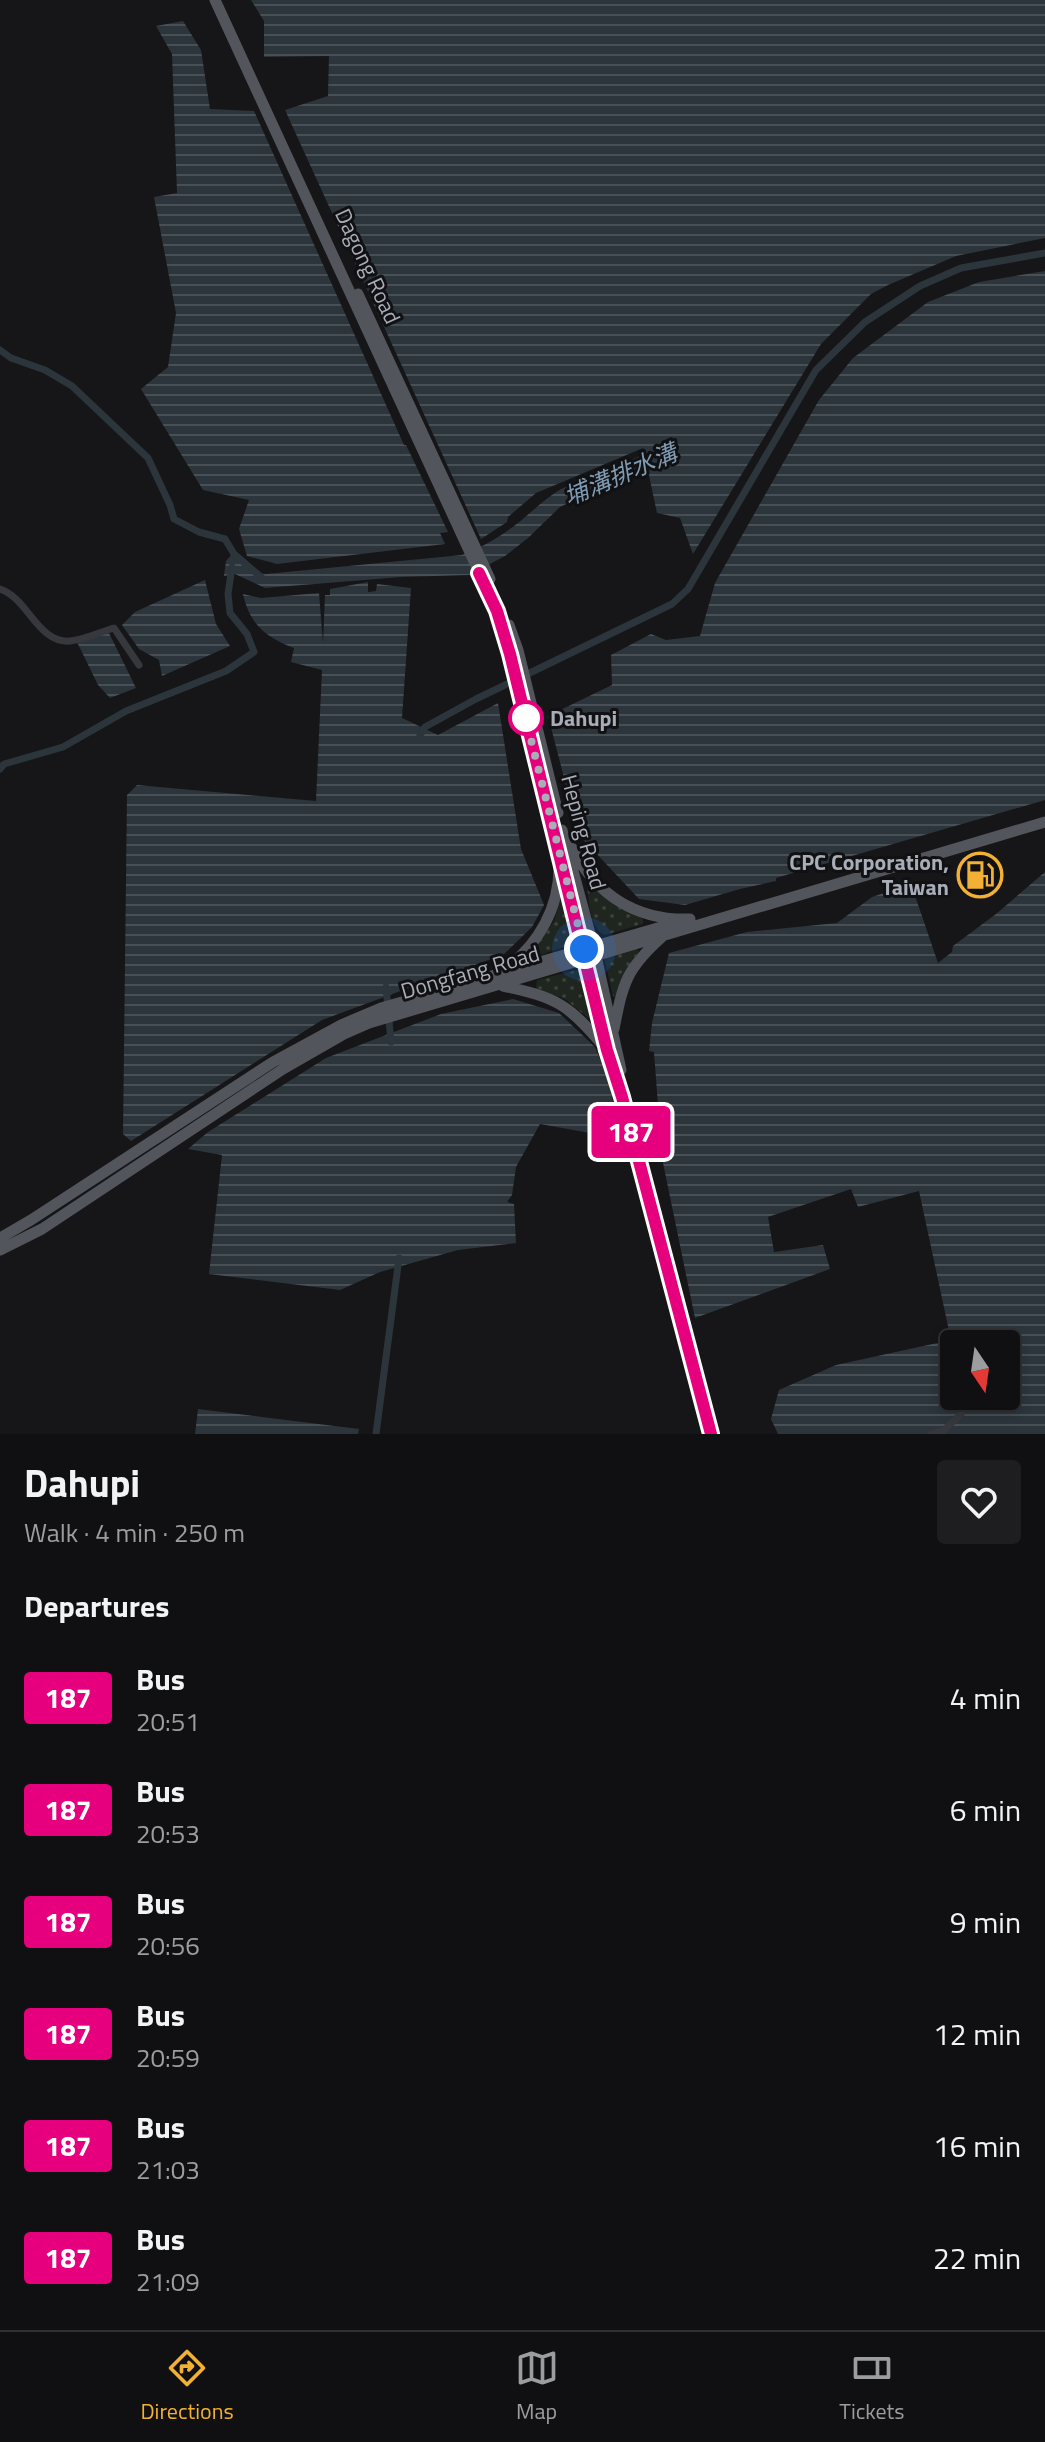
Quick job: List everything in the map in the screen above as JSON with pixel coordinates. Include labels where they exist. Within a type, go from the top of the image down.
[{"type":"main road","name":"Dagong Road","points":[[215,0],[264,98]]},
{"type":"main road","name":"Dagong Road","points":[[222,0],[264,98],[483,571]]},
{"type":"main road","name":"Heping Road","points":[[483,571],[520,679],[713,1434]]},
{"type":"main road","name":"Dongfang Road","points":[[0,1250],[42,1229],[283,1069],[344,1034],[382,1018],[690,919],[1045,815]]},
{"type":"main road","name":"Dongfang Road","points":[[590,952],[665,934],[1045,822]]},
{"type":"main road","points":[[558,827],[590,878],[607,894],[646,915],[671,920],[690,919]]},
{"type":"main road","points":[[495,981],[528,949],[545,926],[555,898],[559,868],[558,827]]},
{"type":"main road","points":[[613,1037],[626,977],[645,952],[665,934]]},
{"type":"main road","name":"Heping Road","points":[[590,952],[607,1050],[713,1434]]},
{"type":"main road","points":[[495,981],[540,993],[564,1004],[607,1050]]},
{"type":"main road","name":"Dongfang Road","points":[[0,1238],[311,1040],[381,1008],[495,981]]},
{"type":"street","points":[[0,589],[11,593],[51,638],[69,641],[114,628],[139,665]]},
{"type":"street","points":[[931,1434],[943,1431],[961,1414]]},
{"type":"shaded area","points":[[589,883],[643,919],[643,924],[605,935],[600,932],[591,914]]},
{"type":"shaded area","points":[[568,896],[579,942],[540,955],[535,950],[536,946],[554,921],[562,897]]},
{"type":"shaded area","points":[[636,948],[639,951],[625,973],[617,998],[613,996],[604,957]]},
{"type":"shaded area","points":[[585,968],[597,1022],[565,999],[536,988],[537,980]]},
{"type":"water","points":[[251,0],[1045,0],[1045,238],[956,256],[871,294],[821,344],[693,554],[680,518],[657,513],[647,466],[560,507],[505,556],[469,575],[265,588],[235,574],[224,576],[226,561],[234,552],[249,570],[266,574],[462,555],[502,535],[561,489],[645,454],[643,448],[536,493],[508,517],[507,522],[481,539],[285,110],[328,96],[329,56],[264,57],[264,21]]},
{"type":"water","points":[[183,21],[201,50],[210,109],[254,111],[404,445],[448,532],[440,533],[445,544],[277,564],[247,556],[239,529],[249,500],[203,490],[141,389],[168,367],[176,313],[154,197],[177,193],[172,54],[156,26]]},
{"type":"water","points":[[1045,271],[1045,800],[776,878],[776,881],[685,905],[639,899],[579,835],[548,716],[612,685],[611,655],[651,634],[666,640],[700,636],[715,583],[819,400],[853,358],[928,302],[979,282]]},
{"type":"water","points":[[205,580],[216,624],[230,646],[162,676],[159,660],[139,649],[122,625],[135,612]]},
{"type":"water","points":[[368,582],[368,592],[376,591],[377,584],[411,588],[402,718],[438,735],[498,703],[521,849],[544,905],[532,927],[503,955],[455,972],[455,976],[414,986],[322,1020],[131,1141],[123,1134],[127,795],[137,785],[316,801],[322,670],[291,662],[294,648],[275,639],[255,622],[243,594],[261,598],[319,593],[323,643],[325,595],[330,595],[330,589]]},
{"type":"water","points":[[109,633],[136,688],[110,698],[98,685],[77,642]]},
{"type":"water","points":[[1045,872],[1045,1434],[778,1434],[771,1419],[779,1390],[836,1365],[940,1342],[940,1410],[1020,1410],[1020,1330],[949,1330],[919,1191],[858,1207],[851,1189],[768,1217],[774,1252],[823,1245],[830,1269],[695,1318],[662,1158],[654,1052],[649,1051],[652,1023],[669,953],[747,932],[837,923],[872,897],[911,884],[938,963],[952,952],[953,946]]},
{"type":"water","points":[[513,999],[559,1013],[595,1047],[609,1080],[621,1147],[602,1147],[590,1133],[540,1124],[516,1167],[512,1195],[507,1202],[514,1204],[516,1243],[458,1250],[380,1272],[340,1290],[209,1274],[222,1155],[188,1149],[208,1132],[326,1058],[441,1014]]},
{"type":"water","points":[[198,1409],[359,1429],[358,1434],[195,1434]]},
{"type":"waterway","points":[[420,735],[425,727],[476,699],[672,604],[688,589],[816,370],[865,322],[920,286],[961,268],[1045,253]]},
{"type":"waterway","name":"埔溝排水溝","points":[[0,350],[72,386],[148,458],[174,519],[199,532],[225,539],[234,554],[262,578]]},
{"type":"waterway","points":[[0,769],[4,764],[63,747],[126,711],[226,671],[254,652],[247,634],[230,613],[228,594],[232,567]]},
{"type":"waterway","points":[[386,987],[391,1042]]},
{"type":"waterway","points":[[376,1434],[399,1258]]},
{"type":"bus line","name":"187","points":[[479,573],[497,611],[510,654],[607,1050],[711,1434]]},
{"type":"place","name":"Dahupi","points":[[526,718]]},
{"type":"place","name":"CPC Corporation, Taiwan","points":[[980,875]]},
{"type":"route","points":[[526,718],[584,949]]}]
